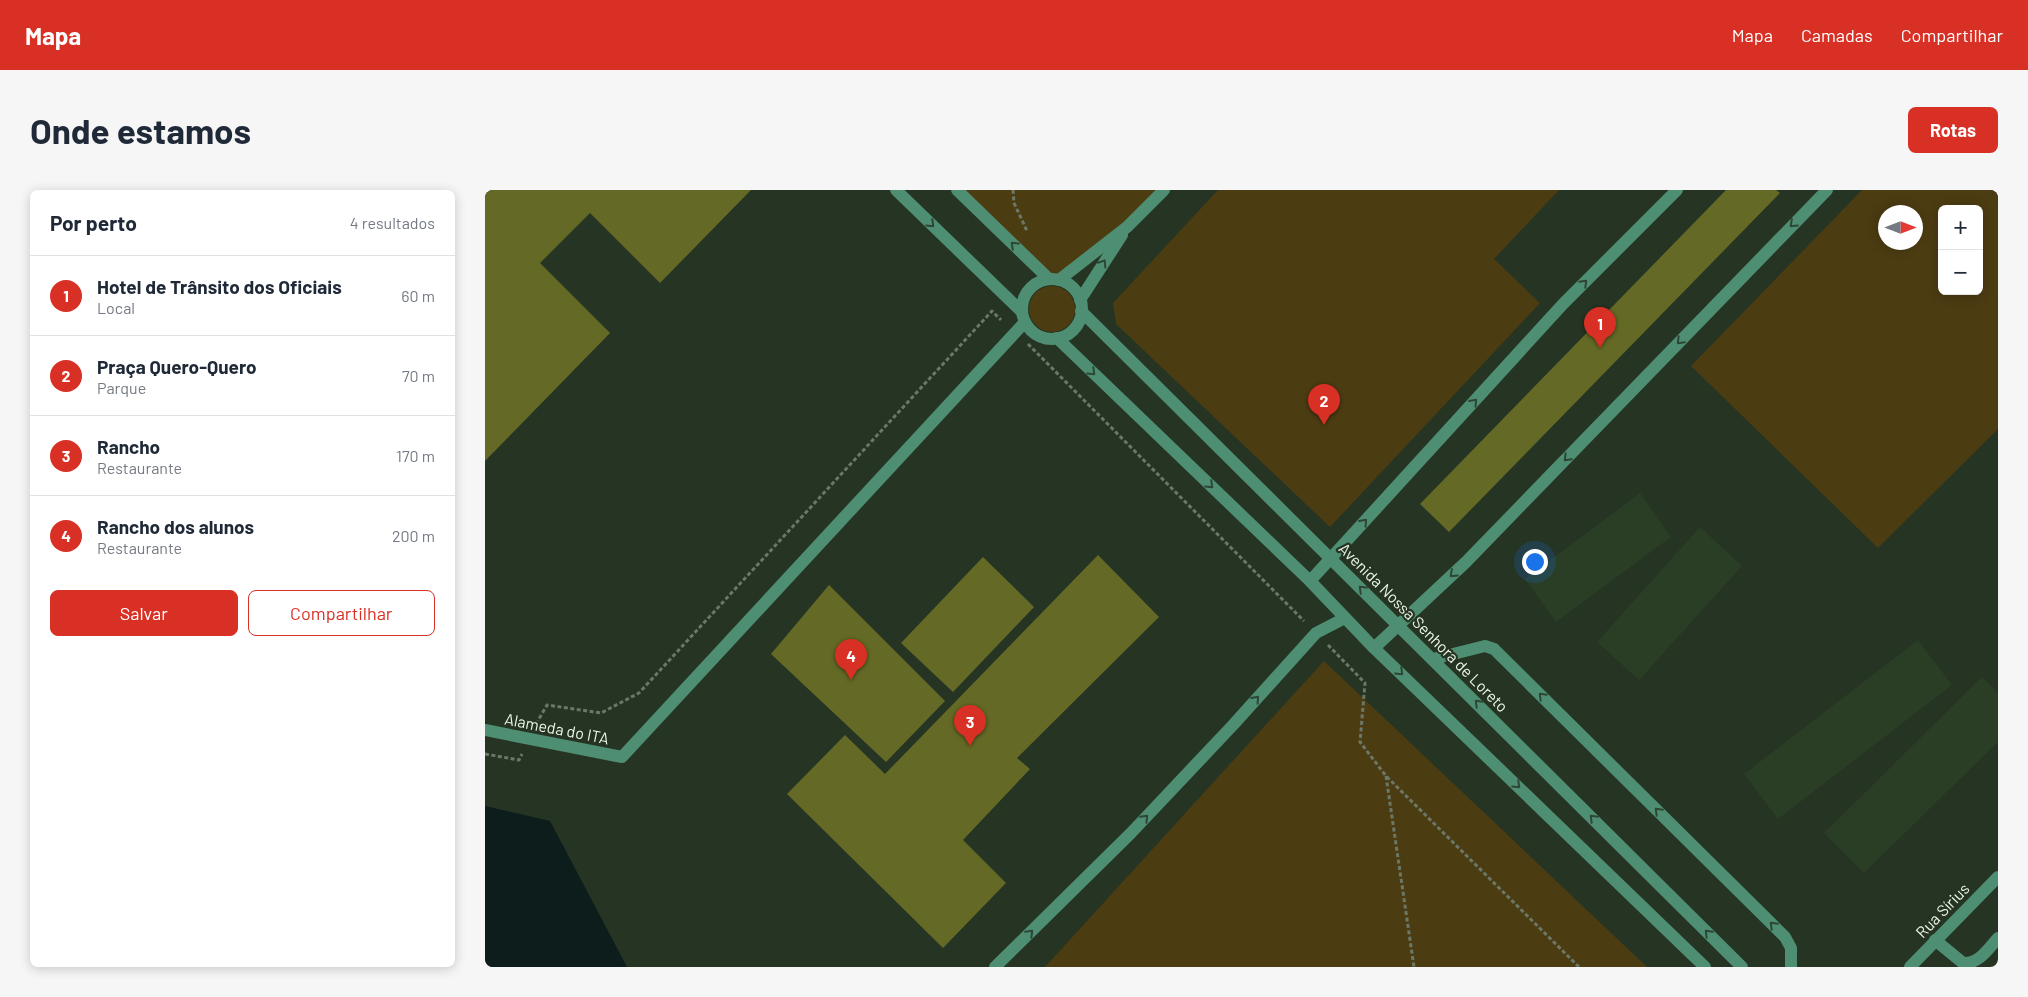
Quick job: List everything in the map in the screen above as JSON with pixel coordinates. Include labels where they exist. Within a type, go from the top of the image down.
[{"type":"lane","points":[[896,190],[1024,317],[1031,330],[1038,336],[1047,339],[1066,335],[1074,329],[1079,321],[1081,305],[1127,227]]},
{"type":"lane","points":[[957,190],[1054,280]]},
{"type":"lane","points":[[1054,280],[1127,227],[1164,190]]},
{"type":"lane","points":[[1310,581],[1563,304],[1677,190]]},
{"type":"lane","points":[[1374,648],[1466,562],[1827,190]]},
{"type":"lane","points":[[1024,317],[1023,303],[1026,294],[1032,286],[1040,282],[1054,280],[1068,284],[1075,291],[1081,305]]},
{"type":"lane","name":"Avenida Nossa Senhora de Loreto","points":[[1081,305],[1742,967]]},
{"type":"lane","name":"Alameda do ITA","points":[[485,730],[622,757],[1024,317]]},
{"type":"lane","points":[[1057,338],[1310,581],[1374,648],[1705,967]]},
{"type":"lane","points":[[995,967],[1131,833],[1233,725],[1316,633],[1345,618]]},
{"type":"lane","points":[[1433,658],[1485,646],[1494,649],[1785,937],[1791,948],[1791,967]]},
{"type":"lane","name":"Rua Sírius","points":[[1910,967],[1998,877]]},
{"type":"lane","points":[[1935,940],[1963,963],[1969,963],[1974,962],[1998,938]]},
{"type":"path","points":[[485,754],[519,760],[527,739],[547,705],[601,712],[639,693],[992,311]]},
{"type":"path","points":[[1386,776],[1403,905],[1414,967]]},
{"type":"shaded area","points":[[957,190],[1165,190],[1127,227],[1049,279]]},
{"type":"shaded area","points":[[1218,190],[1559,190],[1494,259],[1540,303],[1330,527],[1116,324],[1113,303]]},
{"type":"shaded area","points":[[1862,190],[1998,190],[1998,429],[1878,548],[1691,366]]},
{"type":"shaded area","points":[[1052,286],[1065,290],[1071,296],[1075,309],[1071,322],[1065,328],[1052,332],[1039,328],[1033,322],[1029,309],[1033,296],[1039,290]]},
{"type":"shaded area","points":[[1640,493],[1671,537],[1556,622],[1525,579]]},
{"type":"shaded area","points":[[1700,527],[1742,566],[1639,680],[1597,642]]},
{"type":"shaded area","points":[[1918,640],[1952,685],[1778,819],[1744,774]]},
{"type":"shaded area","points":[[1324,661],[1647,967],[1045,967]]},
{"type":"shaded area","points":[[1982,677],[1998,693],[1998,742],[1864,873],[1824,833]]},
{"type":"shaded area","points":[[485,806],[550,821],[627,967],[485,967]]},
{"type":"building","points":[[485,190],[751,190],[660,283],[590,213],[540,263],[610,333],[485,461]]},
{"type":"building","points":[[1726,190],[1776,190],[1780,193],[1449,532],[1420,504]]},
{"type":"building","points":[[1098,555],[1159,617],[1017,758],[1030,769],[963,840],[1006,883],[943,948],[787,794],[845,735],[885,774]]},
{"type":"building","points":[[983,557],[1034,607],[953,692],[901,643]]},
{"type":"building","points":[[829,585],[945,701],[886,762],[771,654]]},
{"type":"place","name":"Hotel de Trânsito dos Oficiais","points":[[1600,348]]},
{"type":"place","name":"Praça Quero-Quero","points":[[1324,425]]},
{"type":"place","name":"Rancho dos alunos","points":[[851,680]]},
{"type":"place","name":"Rancho","points":[[970,746]]}]
